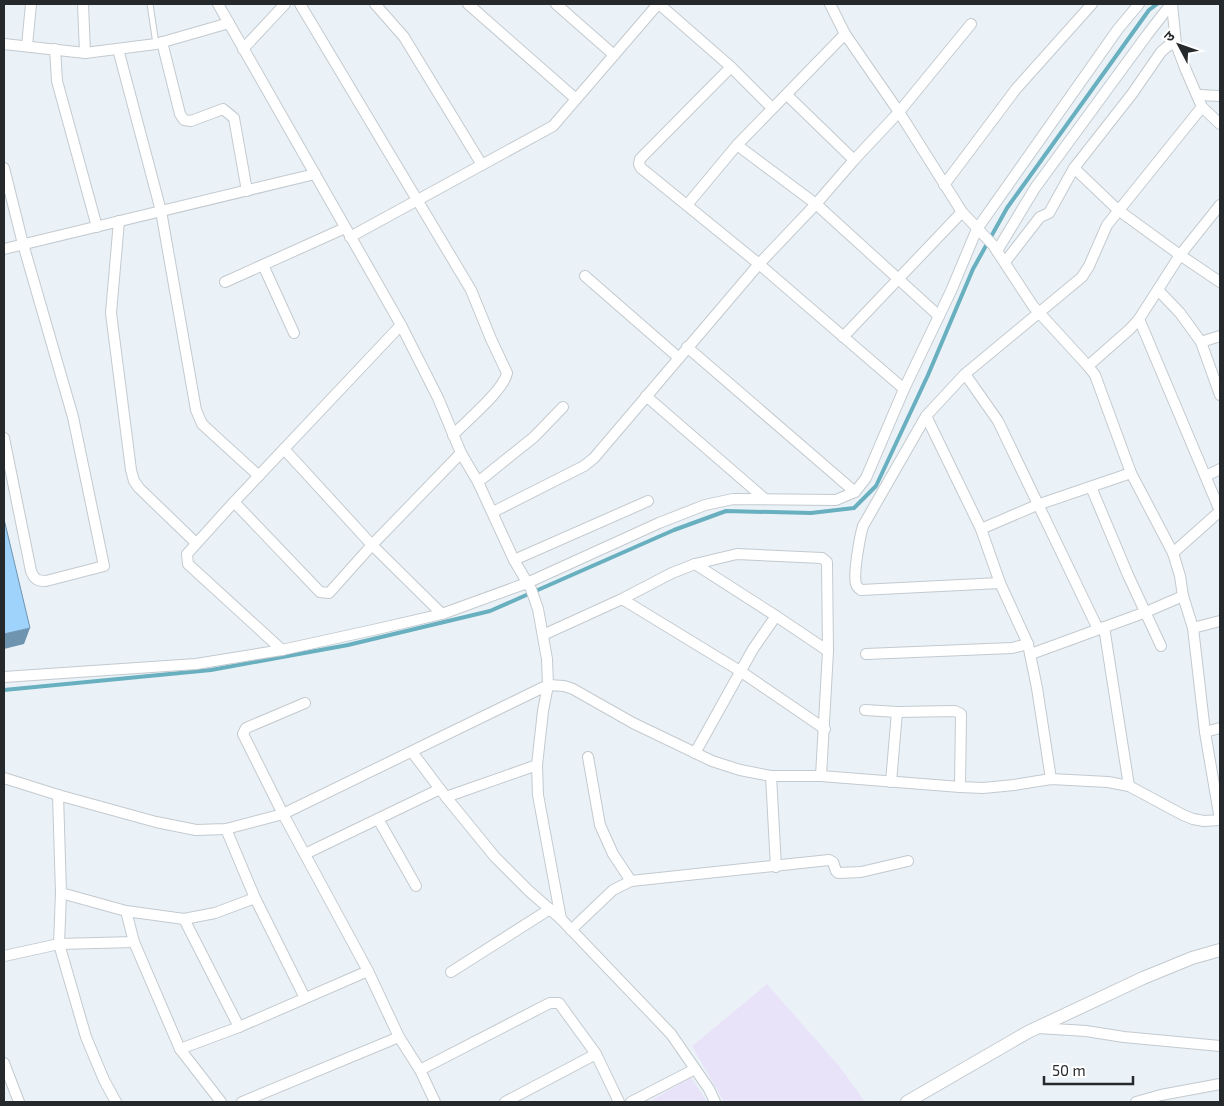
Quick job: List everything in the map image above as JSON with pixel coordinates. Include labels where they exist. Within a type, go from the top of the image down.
[{"type":"street","points":[[27,46],[31,4]]},
{"type":"street","points":[[83,4],[85,53]]},
{"type":"street","points":[[218,4],[401,325],[438,398],[461,453],[478,482],[514,560],[529,586],[538,609],[547,659],[548,685],[537,765],[539,803],[561,918]]},
{"type":"street","points":[[243,48],[285,4]]},
{"type":"street","points":[[300,4],[471,290],[491,340],[507,373],[498,389],[453,435]]},
{"type":"street","points":[[375,4],[404,38],[482,165]]},
{"type":"street","points":[[468,4],[576,99]]},
{"type":"street","points":[[556,4],[614,56]]},
{"type":"street","points":[[225,282],[348,232],[417,200],[553,126],[659,4],[731,67],[772,108]]},
{"type":"street","points":[[4,778],[156,822],[196,830],[226,829],[283,814],[548,685],[564,686],[573,689],[632,723],[712,761],[740,770],[771,776],[821,776],[960,788],[1014,785],[1051,779],[1108,782],[1129,786],[1183,815],[1204,822],[1220,820],[1206,732],[1193,628],[1183,596],[1180,576],[1173,553],[1131,473],[1116,436],[1099,384],[1088,366],[1027,298],[995,248],[962,212],[899,112],[845,34],[830,4]]},
{"type":"street","points":[[944,185],[1016,89],[1092,4]]},
{"type":"street","points":[[4,677],[196,664],[282,650],[442,614],[529,586],[689,510],[705,505],[733,499],[836,500],[855,492],[866,478],[904,390],[980,232],[1118,29],[1139,4]]},
{"type":"street","points":[[995,248],[1035,188],[1146,34],[1172,4]]},
{"type":"street","points":[[1172,4],[1176,44],[1202,107],[1220,124]]},
{"type":"street","points":[[4,44],[85,53],[159,43],[229,23]]},
{"type":"street","points":[[493,512],[584,466],[594,458],[759,264],[899,112],[971,24]]},
{"type":"street","points":[[687,205],[737,145],[772,108],[787,96],[845,34]]},
{"type":"street","points":[[159,43],[180,114],[184,120],[191,121],[223,109],[234,118],[248,190]]},
{"type":"street","points":[[1005,262],[1040,217],[1048,213],[1074,168],[1132,94],[1164,48],[1176,44]]},
{"type":"street","points":[[118,49],[161,211],[196,410],[202,424],[259,476]]},
{"type":"street","points":[[55,50],[57,81],[97,226]]},
{"type":"street","points":[[731,67],[640,159],[638,164],[640,168],[759,264],[904,390]]},
{"type":"street","points":[[1198,95],[1220,96]]},
{"type":"street","points":[[787,96],[854,160]]},
{"type":"street","points":[[1000,583],[861,590],[856,584],[860,535],[863,526],[926,416],[965,374],[1067,291],[1082,276],[1090,266],[1103,232],[1118,210],[1202,107]]},
{"type":"street","points":[[737,145],[816,204],[939,316]]},
{"type":"street","points":[[4,168],[23,244],[73,417],[104,566],[46,581],[39,581],[34,578],[4,438]]},
{"type":"street","points":[[1074,168],[1118,210],[1220,282]]},
{"type":"street","points":[[4,249],[315,174]]},
{"type":"street","points":[[1088,366],[1139,319],[1180,255],[1220,205]]},
{"type":"street","points":[[843,337],[962,212]]},
{"type":"street","points":[[119,221],[111,313],[131,470],[134,481],[139,488],[196,543]]},
{"type":"street","points":[[263,265],[294,333]]},
{"type":"street","points":[[585,276],[679,358]]},
{"type":"street","points":[[1158,290],[1180,313],[1201,342],[1220,395]]},
{"type":"street","points":[[1139,319],[1220,511],[1173,553]]},
{"type":"street","points":[[282,650],[188,564],[187,554],[401,325]]},
{"type":"street","points":[[1201,342],[1220,336]]},
{"type":"street","points":[[687,347],[855,492]]},
{"type":"street","points":[[965,374],[998,421],[1037,505],[1101,628],[1129,786]]},
{"type":"street","points":[[646,396],[765,499]]},
{"type":"street","points":[[478,482],[534,437],[563,407]]},
{"type":"street","points":[[926,416],[981,529],[1000,583],[1029,649],[1051,779]]},
{"type":"street","points":[[284,449],[372,545],[442,614]]},
{"type":"street","points":[[234,502],[323,593],[328,593],[332,591],[372,545],[461,453]]},
{"type":"street","points":[[1206,476],[1220,469]]},
{"type":"street","points":[[981,529],[1037,505],[1131,473]]},
{"type":"street","points":[[1091,487],[1161,646]]},
{"type":"street","points":[[514,560],[648,501]]},
{"type":"street","points":[[543,635],[622,599],[672,573],[695,564],[737,554],[822,558],[827,562],[828,651],[821,776]]},
{"type":"street","points":[[695,564],[828,651]]},
{"type":"street","points":[[866,654],[1012,648],[1029,649],[1101,628],[1183,596]]},
{"type":"street","points":[[622,599],[740,671],[824,729]]},
{"type":"street","points":[[695,753],[753,649],[776,616]]},
{"type":"street","points":[[1193,628],[1220,621]]},
{"type":"street","points":[[305,703],[246,728],[243,732],[283,814],[368,971],[399,1037],[420,1070],[436,1102]]},
{"type":"street","points":[[865,710],[897,712],[956,711],[961,714],[960,788]]},
{"type":"street","points":[[891,782],[897,712]]},
{"type":"street","points":[[1206,732],[1220,728]]},
{"type":"street","points":[[412,752],[495,857],[561,918],[659,1020],[671,1034],[709,1089],[715,1102]]},
{"type":"street","points":[[588,757],[600,826],[613,854],[631,882]]},
{"type":"street","points":[[305,854],[378,819],[443,793],[537,765]]},
{"type":"street","points":[[771,776],[776,867]]},
{"type":"street","points":[[58,795],[61,893],[59,944],[86,1037],[104,1080],[116,1102]]},
{"type":"street","points":[[378,819],[416,886]]},
{"type":"street","points":[[226,829],[255,898],[304,998]]},
{"type":"street","points":[[571,930],[613,890],[631,882],[829,860],[833,862],[837,872],[844,874],[908,861]]},
{"type":"street","points":[[61,893],[126,911],[184,919],[215,913],[255,898]]},
{"type":"street","points":[[451,972],[550,909]]},
{"type":"street","points":[[126,911],[134,942],[180,1049],[221,1102]]},
{"type":"street","points":[[184,919],[239,1027]]},
{"type":"street","points":[[4,956],[59,944],[134,942]]},
{"type":"street","points":[[907,1102],[1037,1028],[1143,978],[1192,958],[1220,950]]},
{"type":"street","points":[[180,1049],[239,1027],[368,971]]},
{"type":"street","points":[[420,1070],[555,1002],[559,1003],[596,1054],[619,1102]]},
{"type":"street","points":[[1037,1028],[1086,1031],[1124,1037],[1220,1046]]},
{"type":"street","points":[[242,1102],[399,1037]]},
{"type":"street","points":[[505,1102],[596,1054]]},
{"type":"street","points":[[4,1063],[17,1101]]},
{"type":"street","points":[[631,1102],[695,1069]]},
{"type":"street","points":[[1136,1102],[1161,1095],[1220,1084]]},
{"type":"lane","points":[[150,4],[159,43]]},
{"type":"shaded area","points":[[767,984],[840,1067],[865,1102],[724,1102],[692,1046]]},
{"type":"shaded area","points":[[691,1077],[707,1102],[649,1102]]},
{"type":"building","points":[[4,519],[30,628],[4,634]]},
{"type":"waterway","points":[[4,690],[211,670],[348,645],[490,611],[674,530],[726,511],[811,513],[854,508],[876,486],[928,375],[973,269],[1007,208],[1149,10],[1157,4]]}]
